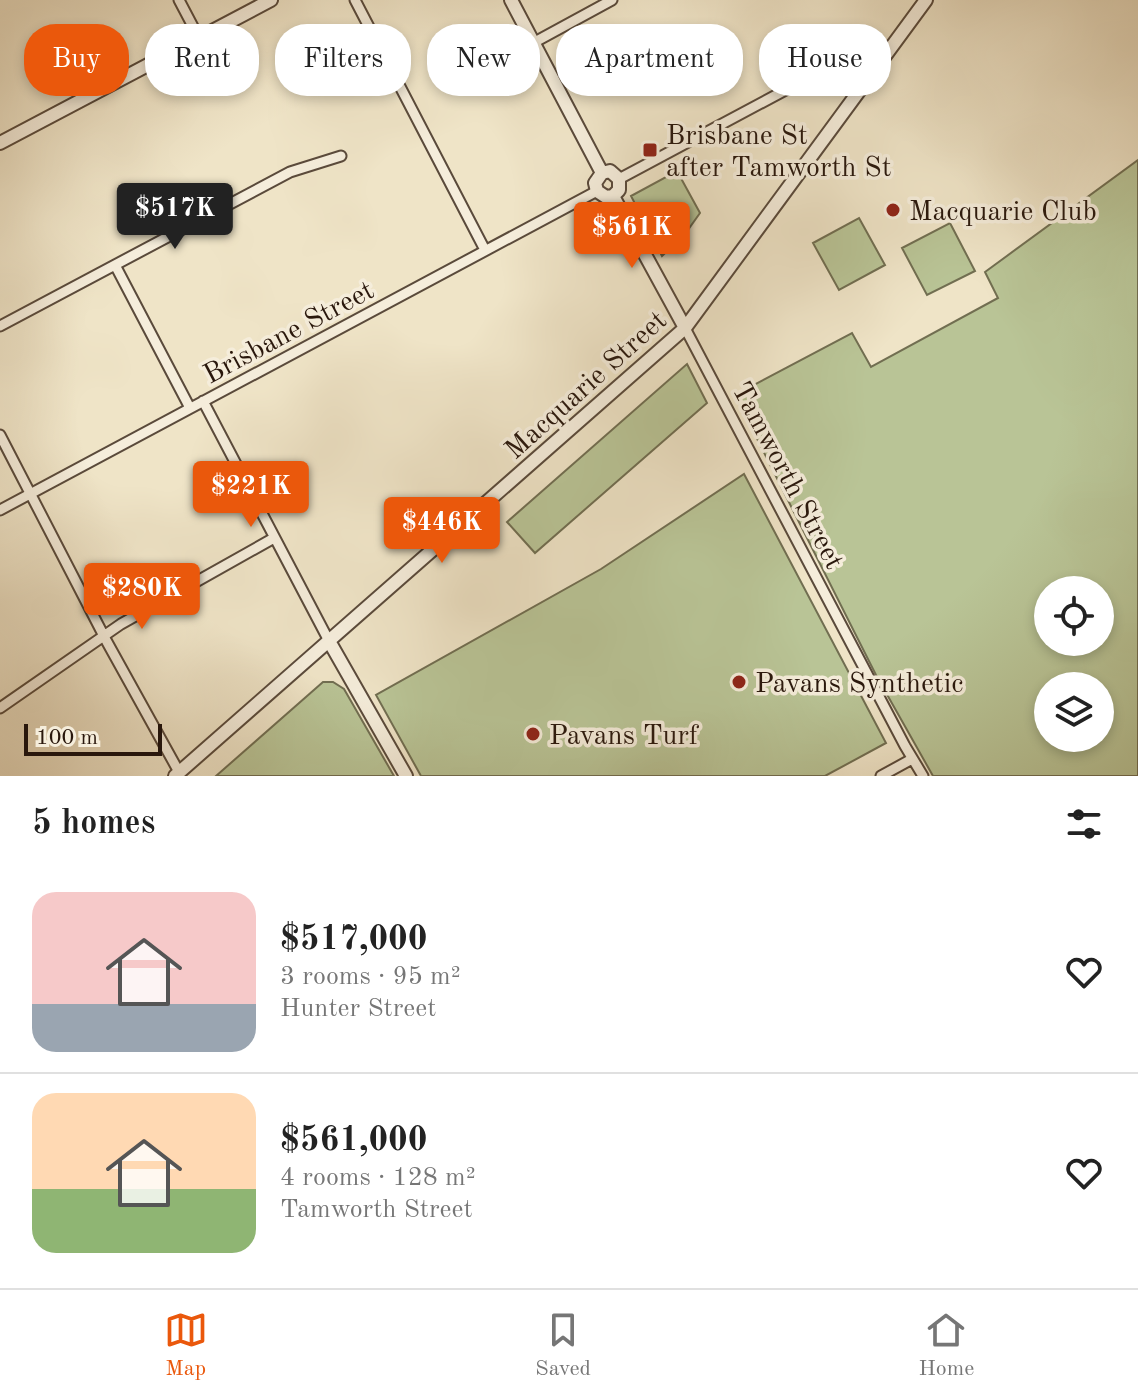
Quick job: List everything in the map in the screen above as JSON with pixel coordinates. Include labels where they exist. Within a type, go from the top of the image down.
[{"type":"street","points":[[179,0],[192,24]]},
{"type":"street","points":[[226,24],[271,0]]},
{"type":"street","points":[[355,0],[485,250]]},
{"type":"street","points":[[511,0],[523,24]]},
{"type":"street","points":[[540,39],[612,0]]},
{"type":"street","name":"Macquarie Street","points":[[891,47],[926,0]]},
{"type":"street","points":[[540,56],[602,173]]},
{"type":"street","points":[[0,143],[145,66]]},
{"type":"street","points":[[619,179],[774,96]]},
{"type":"street","name":"Macquarie Street","points":[[177,774],[685,328],[855,96]]},
{"type":"street","points":[[0,326],[290,172],[341,156]]},
{"type":"street","points":[[610,171],[619,179],[620,187],[613,196],[606,197],[597,191],[596,179],[602,173],[610,171]]},
{"type":"street","name":"Brisbane Street","points":[[0,510],[597,191]]},
{"type":"street","name":"Tamworth Street","points":[[613,196],[923,776]]},
{"type":"street","points":[[115,265],[190,408]]},
{"type":"street","points":[[203,401],[329,641],[406,776]]},
{"type":"street","points":[[0,435],[177,774]]},
{"type":"street","points":[[0,708],[104,635],[274,538]]},
{"type":"street","points":[[881,776],[912,759]]},
{"type":"green space","points":[[1138,160],[1138,776],[933,776],[876,675],[735,395],[852,333],[871,367],[998,298],[985,272]]},
{"type":"green space","points":[[677,171],[700,213],[685,234],[662,256],[631,196]]},
{"type":"green space","points":[[859,218],[885,265],[839,290],[813,243]]},
{"type":"green space","points":[[950,223],[975,271],[927,295],[902,248]]},
{"type":"green space","points":[[687,364],[707,403],[535,553],[507,522]]},
{"type":"green space","points":[[744,474],[886,743],[825,776],[421,776],[376,695],[601,569]]},
{"type":"green space","points":[[323,682],[333,682],[344,689],[394,776],[216,776]]},
{"type":"place","name":"Brisbane St after Tamworth St","points":[[650,150]]},
{"type":"place","name":"Macquarie Club","points":[[893,210]]},
{"type":"place","name":"Pavans Synthetic","points":[[739,682]]},
{"type":"place","name":"Pavans Turf","points":[[533,734]]}]
